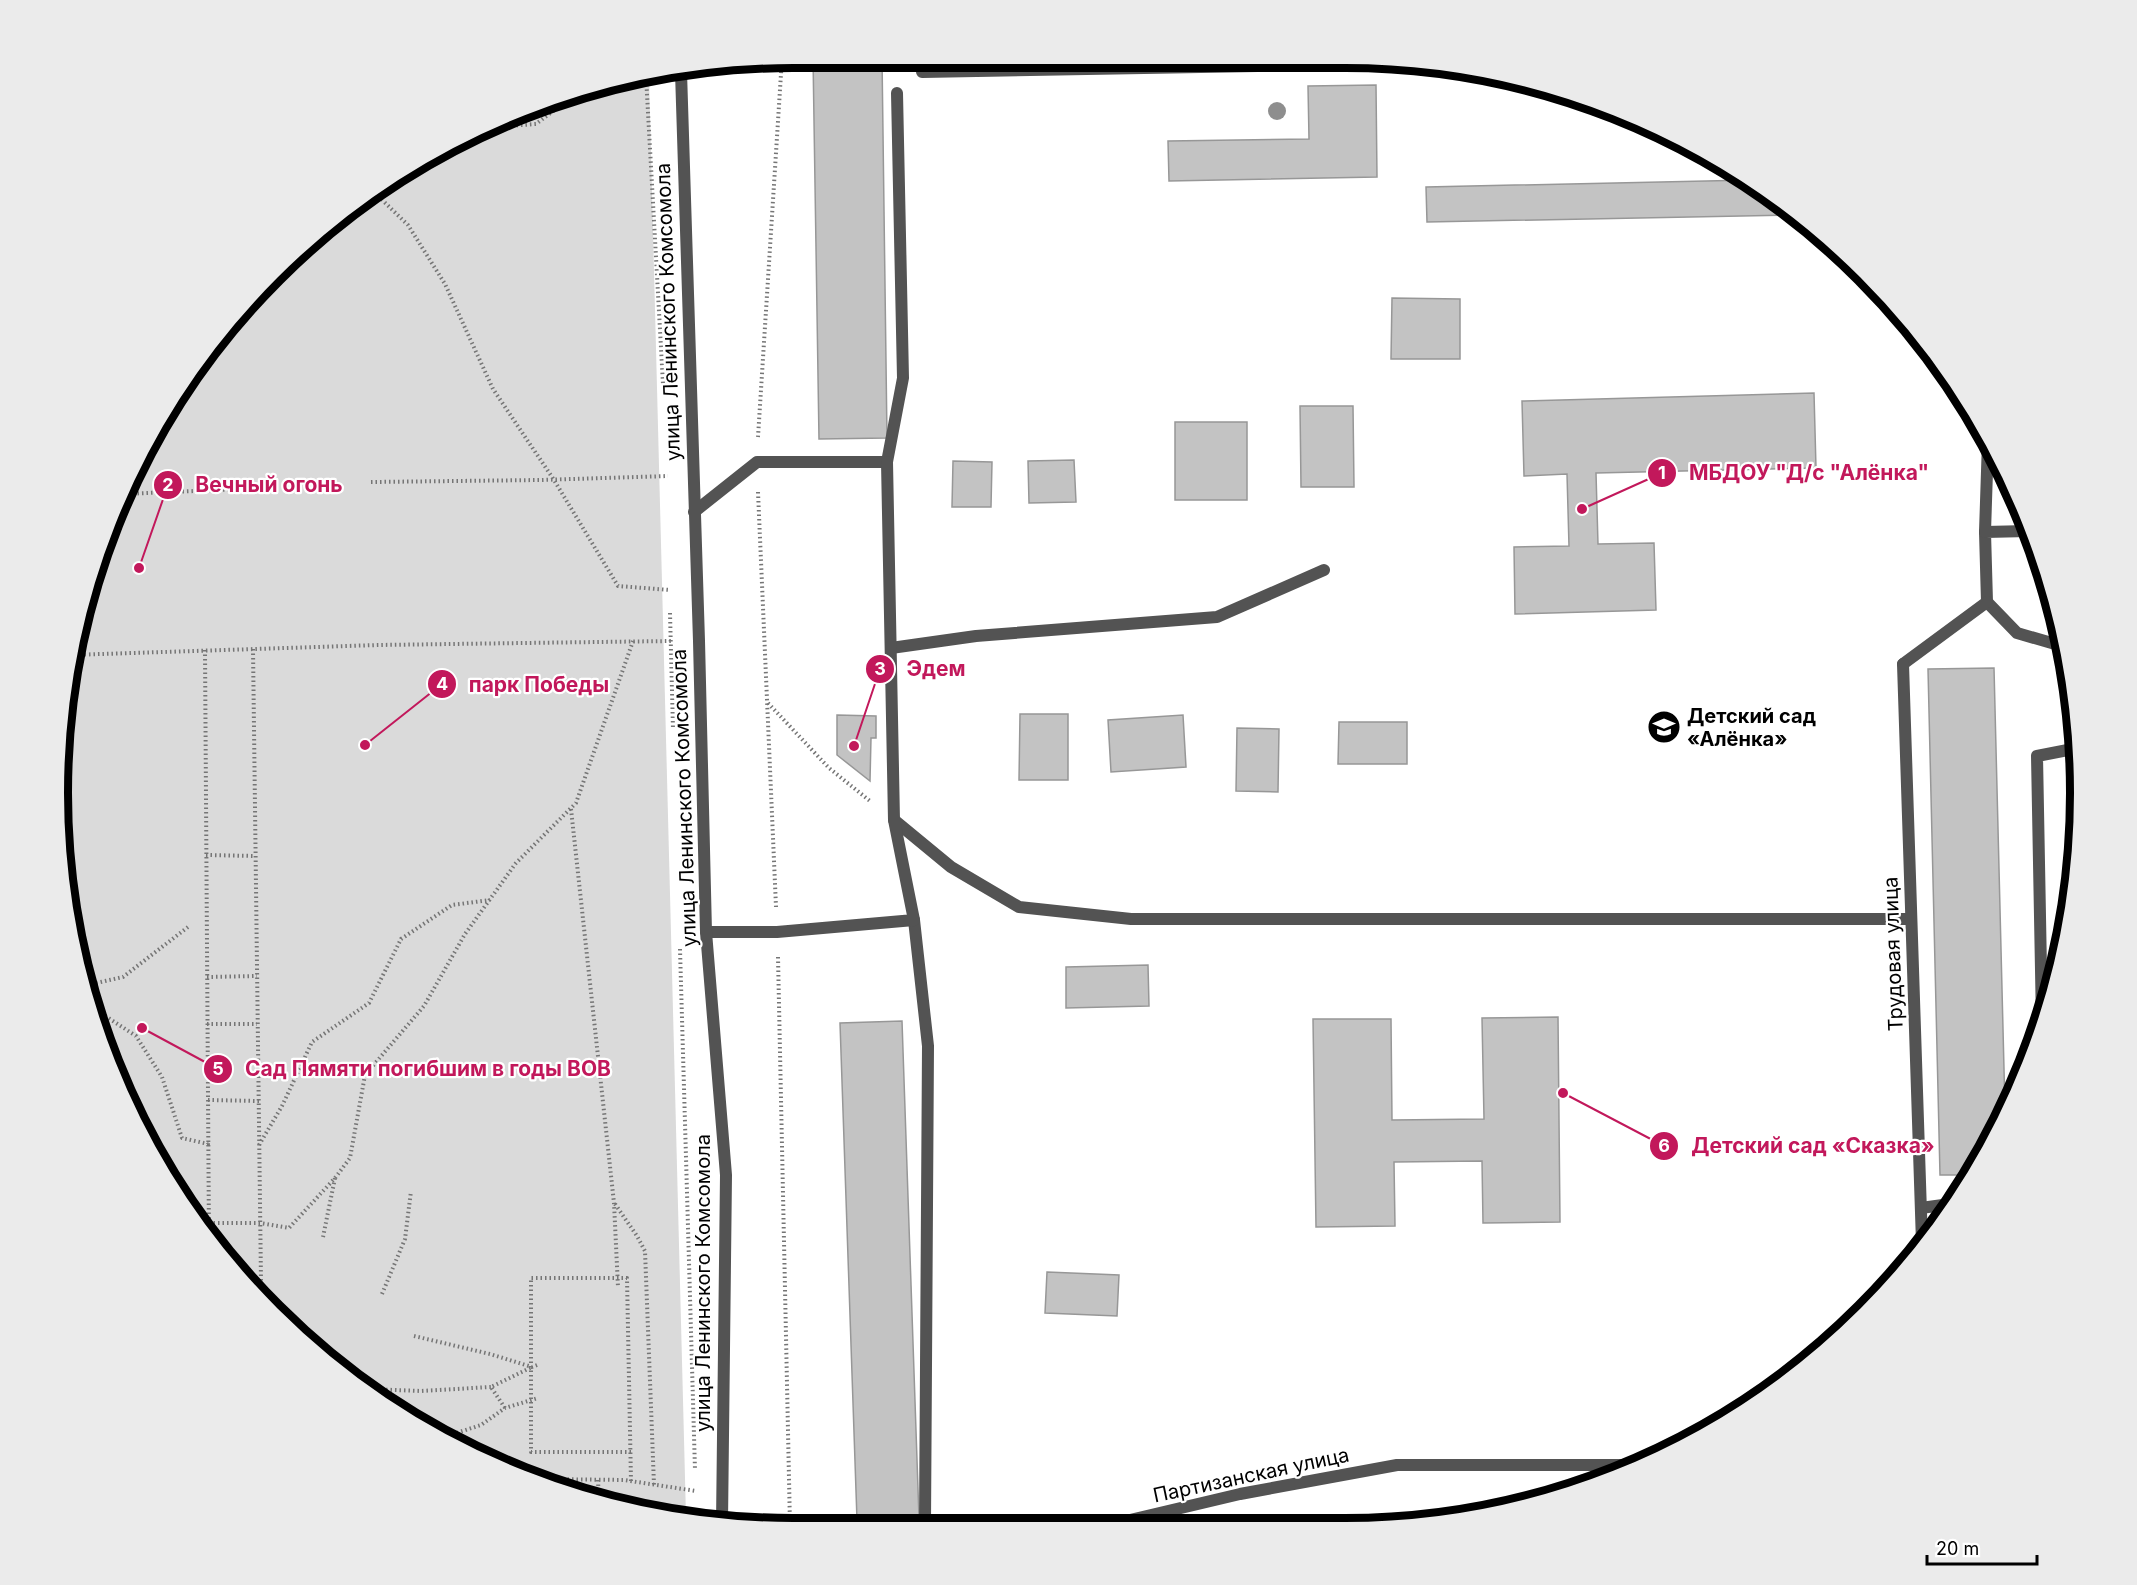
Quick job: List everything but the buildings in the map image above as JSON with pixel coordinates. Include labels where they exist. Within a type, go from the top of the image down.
[{"type":"street","points":[[922,72],[1100,68]]},
{"type":"street","name":"улица Ленинского Комсомола","points":[[681,77],[706,932],[726,1175],[722,1514]]},
{"type":"street","points":[[897,93],[903,378],[887,462],[894,820],[914,920],[928,1046],[925,1518]]},
{"type":"street","points":[[1987,458],[1985,532],[1987,602],[2017,633],[2055,645]]},
{"type":"street","points":[[694,512],[757,462],[887,462]]},
{"type":"street","points":[[1985,532],[2020,531]]},
{"type":"street","points":[[891,648],[976,636],[1216,617],[1324,570]]},
{"type":"street","name":"Трудовая улица","points":[[1922,1232],[1903,664],[1987,602]]},
{"type":"street","points":[[2041,992],[2037,756],[2068,750]]},
{"type":"street","points":[[894,820],[951,867],[1019,907],[1131,919],[1911,919]]},
{"type":"street","points":[[706,932],[777,932],[914,920]]},
{"type":"street","points":[[1921,1208],[1940,1205]]},
{"type":"street","name":"Партизанская улица","points":[[1138,1518],[1240,1494],[1396,1465],[1614,1465]]},
{"type":"path","points":[[781,68],[757,462],[777,932],[790,1518]]},
{"type":"path","points":[[646,82],[664,394]]},
{"type":"path","points":[[508,126],[536,124],[560,106]]},
{"type":"path","points":[[379,197],[408,225],[439,274],[493,389],[554,480],[618,586],[670,590],[670,600]]},
{"type":"path","points":[[667,464],[668,487]]},
{"type":"path","points":[[370,482],[668,476]]},
{"type":"path","points":[[132,494],[265,488]]},
{"type":"path","points":[[670,610],[674,737]]},
{"type":"path","points":[[209,1223],[260,1223],[289,1228],[335,1178],[350,1158],[365,1075],[424,1006],[465,934],[516,863],[576,803],[633,641]]},
{"type":"path","points":[[80,655],[205,650],[671,642]]},
{"type":"path","points":[[253,649],[261,1282]]},
{"type":"path","points":[[205,650],[209,1222]]},
{"type":"path","points":[[768,703],[829,768],[894,820]]},
{"type":"path","points":[[571,809],[614,1203],[618,1287]]},
{"type":"path","points":[[206,855],[255,856]]},
{"type":"path","points":[[259,1145],[282,1106],[312,1042],[369,1003],[401,939],[452,905],[490,900]]},
{"type":"path","points":[[93,983],[123,976],[188,927]]},
{"type":"path","points":[[679,941],[696,1500]]},
{"type":"path","points":[[207,977],[257,976]]},
{"type":"path","points":[[102,1014],[136,1036],[162,1077],[182,1138],[208,1144],[208,1140]]},
{"type":"path","points":[[207,1024],[257,1024]]},
{"type":"path","points":[[208,1100],[259,1101]]},
{"type":"path","points":[[323,1238],[335,1178]]},
{"type":"path","points":[[382,1294],[405,1239],[411,1191]]},
{"type":"path","points":[[614,1203],[638,1236],[645,1251],[654,1485]]},
{"type":"path","points":[[631,1452],[531,1452],[535,1366],[531,1278],[627,1278],[631,1452],[631,1482]]},
{"type":"path","points":[[414,1336],[535,1366]]},
{"type":"path","points":[[382,1390],[421,1391],[491,1387],[535,1366]]},
{"type":"path","points":[[491,1387],[505,1408]]},
{"type":"path","points":[[455,1434],[481,1425],[505,1408],[538,1398]]},
{"type":"path","points":[[560,1479],[631,1482],[696,1491]]},
{"type":"path","points":[[598,1480],[599,1491]]},
{"type":"shaded area","points":[[649,81],[686,1509],[651,1504],[559,1479],[472,1443],[430,1420],[351,1368],[314,1338],[247,1271],[217,1234],[165,1155],[142,1113],[123,1070],[106,1026],[81,934],[69,840],[69,745],[81,651],[92,605],[106,559],[142,472],[165,430],[217,351],[247,314],[314,247],[351,217],[430,165],[472,142],[559,106]]},
{"type":"place","name":"МБДОУ \"Д/с \"Алёнка\"","points":[[1582,509]]},
{"type":"place","name":"Вечный огонь","points":[[139,568]]},
{"type":"place","name":"Детский сад «Алёнка»","points":[[1664,727]]},
{"type":"place","name":"парк Победы","points":[[365,745]]},
{"type":"place","name":"Эдем","points":[[854,746]]},
{"type":"place","name":"Сад Пямяти погибшим в годы ВОВ","points":[[142,1028]]},
{"type":"place","name":"Детский сад «Сказка»","points":[[1563,1093]]}]
